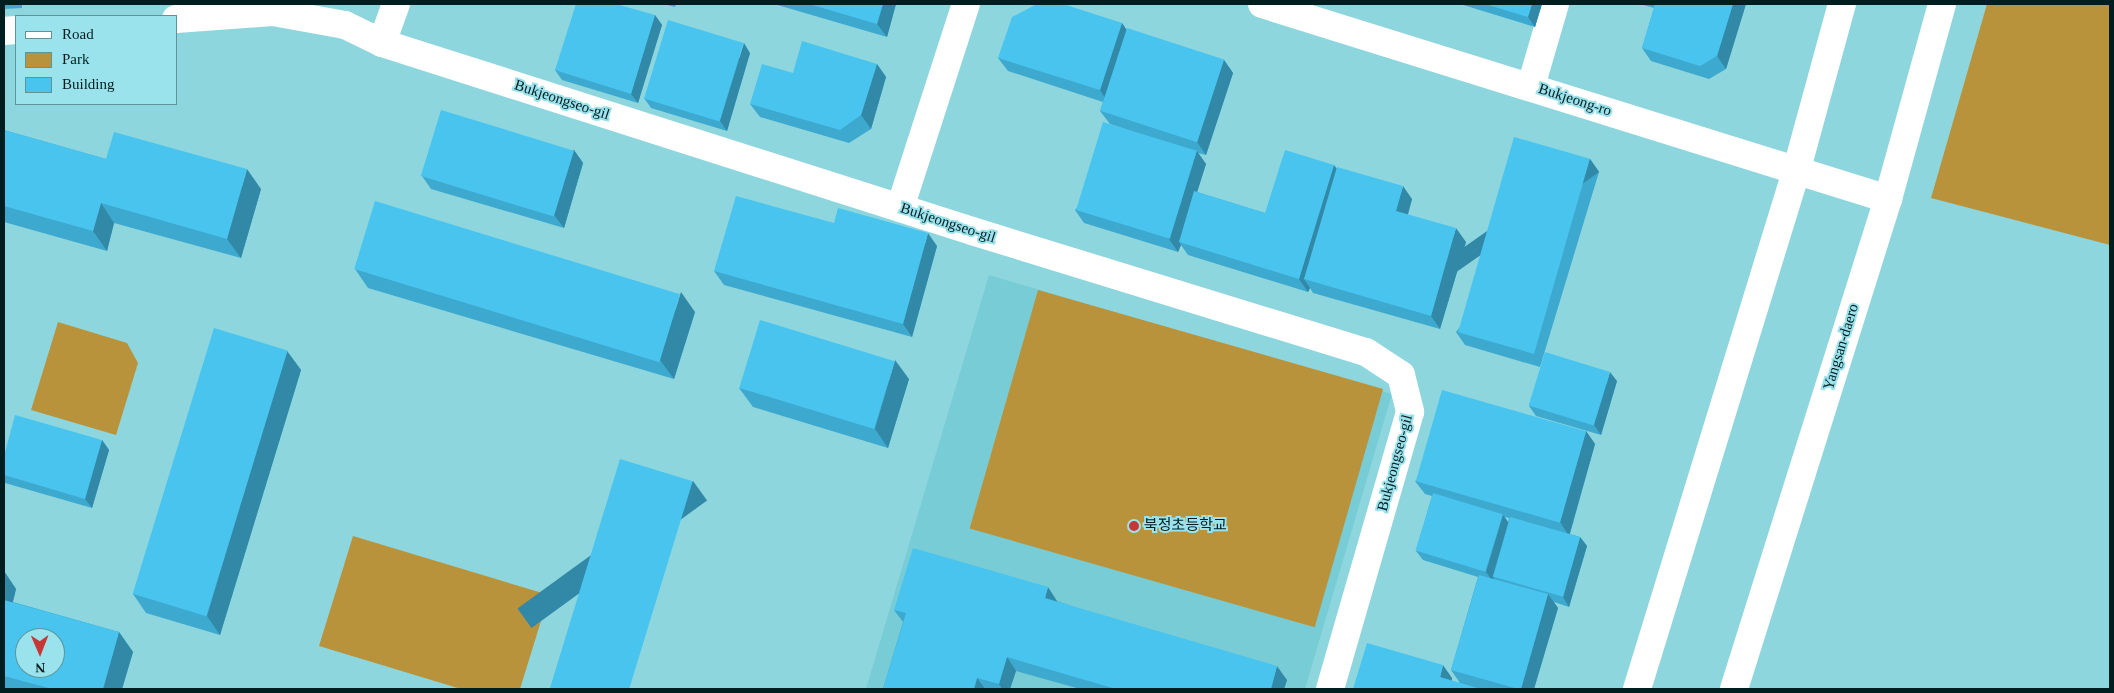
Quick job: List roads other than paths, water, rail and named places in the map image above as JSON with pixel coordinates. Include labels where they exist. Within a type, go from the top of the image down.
[{"type":"street","points":[[382,43],[396,4]]},
{"type":"street","points":[[900,208],[966,4]]},
{"type":"street","name":"Bukjeong-ro","points":[[1262,4],[1531,86],[1796,172],[1888,199]]},
{"type":"street","points":[[1531,86],[1555,4]]},
{"type":"street","points":[[1637,689],[1796,172],[1842,4]]},
{"type":"street","name":"Yangsan-daero","points":[[1734,689],[1888,199],[1942,4]]},
{"type":"street","name":"Bukjeongseo-gil","points":[[178,19],[273,12],[345,25],[382,43],[900,208],[1366,352],[1401,375],[1410,412],[1330,689]]},
{"type":"place","name":"북정초등학교","points":[[1134,526]]}]
